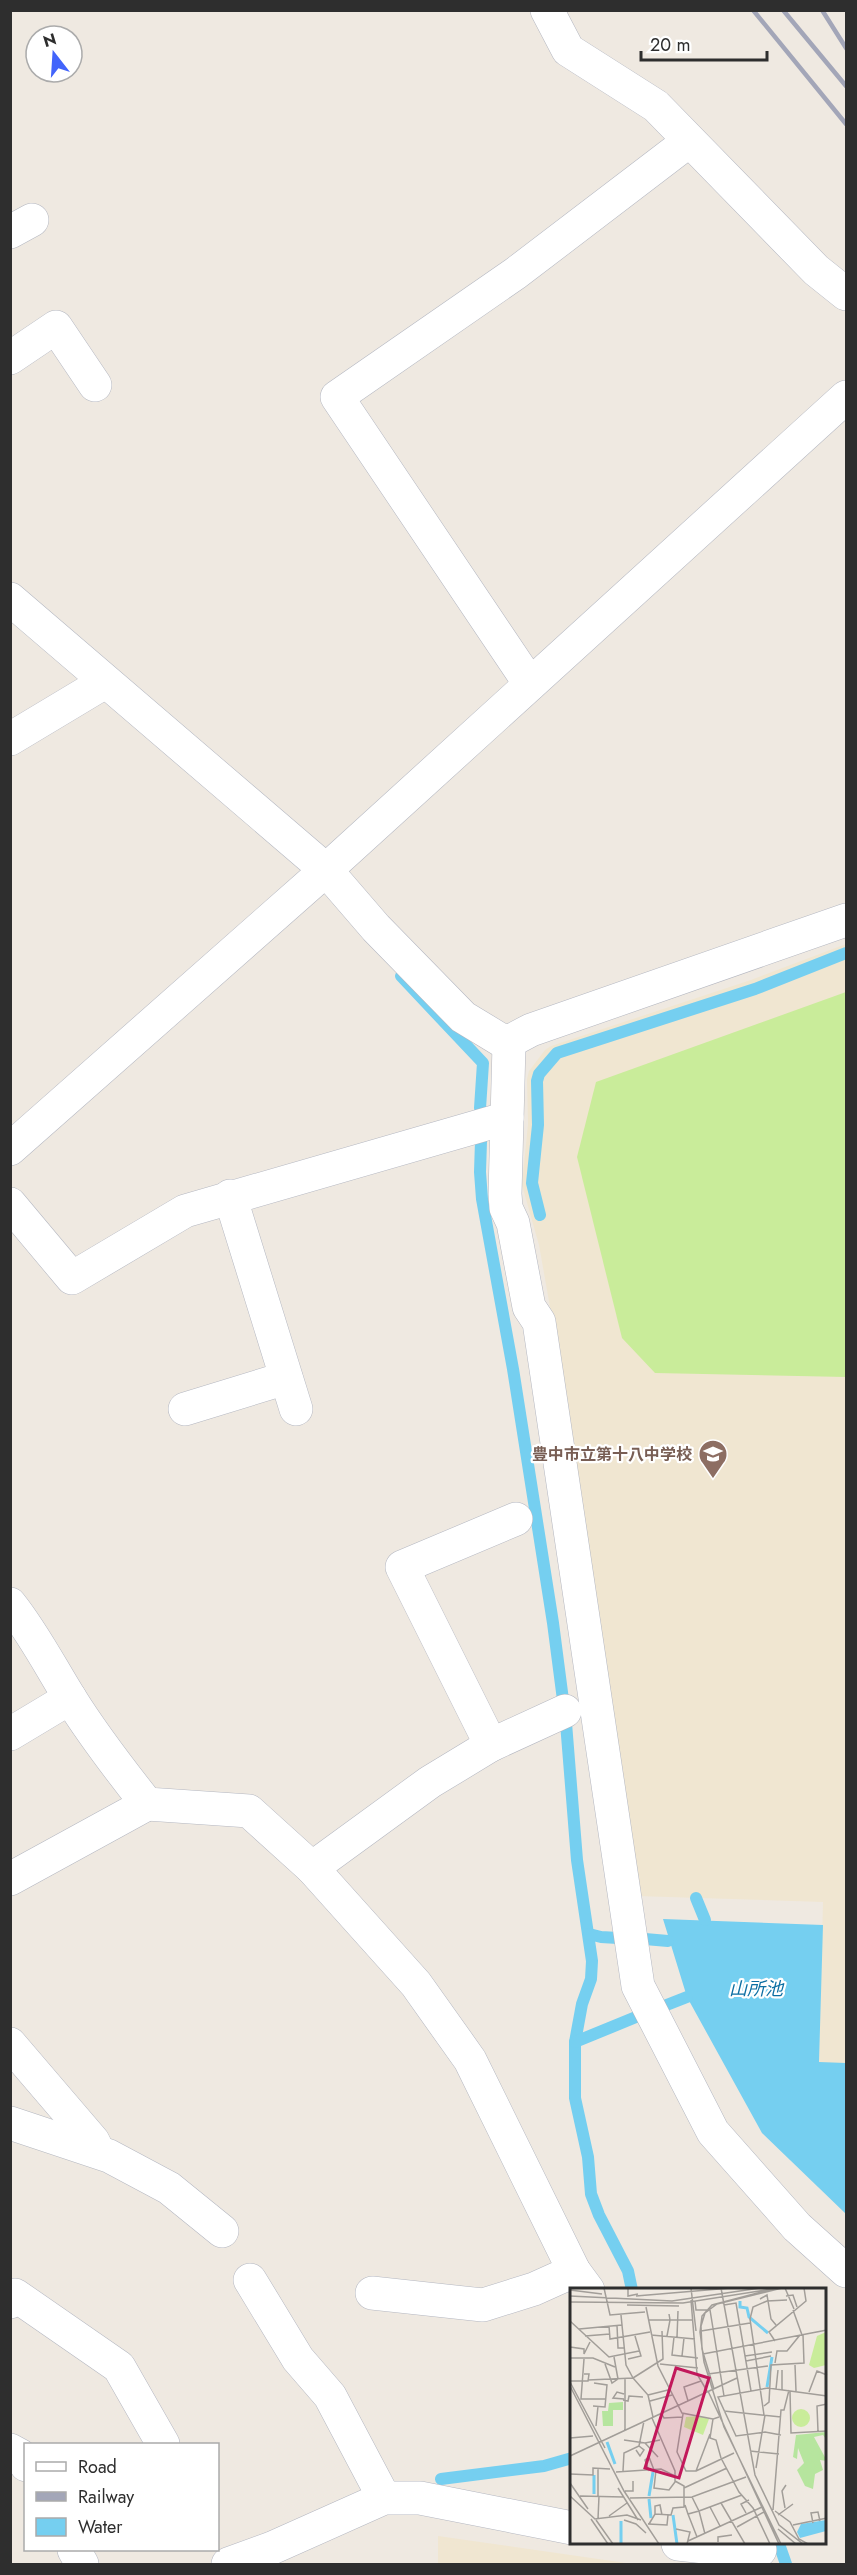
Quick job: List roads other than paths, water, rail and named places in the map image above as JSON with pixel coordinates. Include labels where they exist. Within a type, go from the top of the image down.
[{"type":"street","points":[[547,10],[568,50],[656,106],[816,270],[846,294]]},
{"type":"street","points":[[530,684],[338,397],[516,273],[689,141]]},
{"type":"street","points":[[10,358],[56,327],[95,385]]},
{"type":"street","points":[[10,1149],[326,870],[846,397]]},
{"type":"street","points":[[10,599],[326,870],[376,928],[463,1017],[509,1045]]},
{"type":"street","points":[[10,739],[105,682]]},
{"type":"street","points":[[846,920],[531,1030],[514,1039],[509,1045],[504,1181],[506,1208],[513,1223],[529,1307],[539,1322],[638,1986],[713,2132],[797,2228],[846,2271]]},
{"type":"street","points":[[10,1204],[72,1278],[185,1211],[230,1196],[507,1118]]},
{"type":"street","points":[[230,1196],[296,1409]]},
{"type":"street","points":[[185,1409],[286,1378]]},
{"type":"street","points":[[491,1745],[402,1567],[516,1519]]},
{"type":"street","points":[[10,1604],[31,1630],[70,1698],[111,1759],[147,1804]]},
{"type":"street","points":[[10,1734],[70,1698]]},
{"type":"street","points":[[312,1868],[430,1782],[491,1745],[565,1711]]},
{"type":"street","points":[[10,1879],[147,1804],[249,1811],[312,1868],[416,1984],[470,2060],[581,2280],[534,2289],[483,2305],[372,2293]]},
{"type":"street","points":[[10,2044],[74,2117],[98,2151]]},
{"type":"street","points":[[10,2123],[98,2151],[169,2188],[222,2231]]},
{"type":"street","points":[[250,2280],[298,2360],[330,2396],[384,2499]]},
{"type":"street","points":[[10,2302],[15,2295],[118,2367],[162,2443]]},
{"type":"street","points":[[10,2450],[21,2456],[24,2461]]},
{"type":"street","points":[[219,2543],[226,2565],[273,2556],[384,2499],[420,2498],[570,2528]]},
{"type":"street","points":[[687,2545],[761,2553]]},
{"type":"street","points":[[75,2551],[82,2565]]},
{"type":"water","name":"山所池","points":[[663,1919],[823,1925],[819,2062],[846,2063],[846,2214],[762,2133],[687,1997]]},
{"type":"waterway","points":[[540,1215],[532,1183],[538,1125],[537,1081],[539,1074],[557,1053],[755,989],[846,953]]},
{"type":"waterway","points":[[401,976],[483,1063],[480,1108]]},
{"type":"waterway","points":[[481,1141],[482,1199],[513,1369],[553,1623],[566,1723],[577,1860],[592,1961],[591,1979],[582,2004],[575,2042],[575,2098],[588,2157],[591,2194],[599,2215],[628,2271],[632,2288]]},
{"type":"waterway","points":[[696,1898],[705,1920]]},
{"type":"waterway","points":[[589,1934],[618,1938]]},
{"type":"waterway","points":[[645,1939],[668,1941]]},
{"type":"waterway","points":[[664,2006],[687,1997]]},
{"type":"waterway","points":[[575,2042],[636,2017]]},
{"type":"waterway","points":[[441,2479],[544,2466],[570,2459]]},
{"type":"waterway","points":[[779,2545],[786,2564]]},
{"type":"railway","points":[[753,10],[846,124]]},
{"type":"railway","points":[[783,10],[846,86]]},
{"type":"railway","points":[[822,10],[846,48]]},
{"type":"place","name":"豊中市立第十八中学校","points":[[713,1480]]}]
